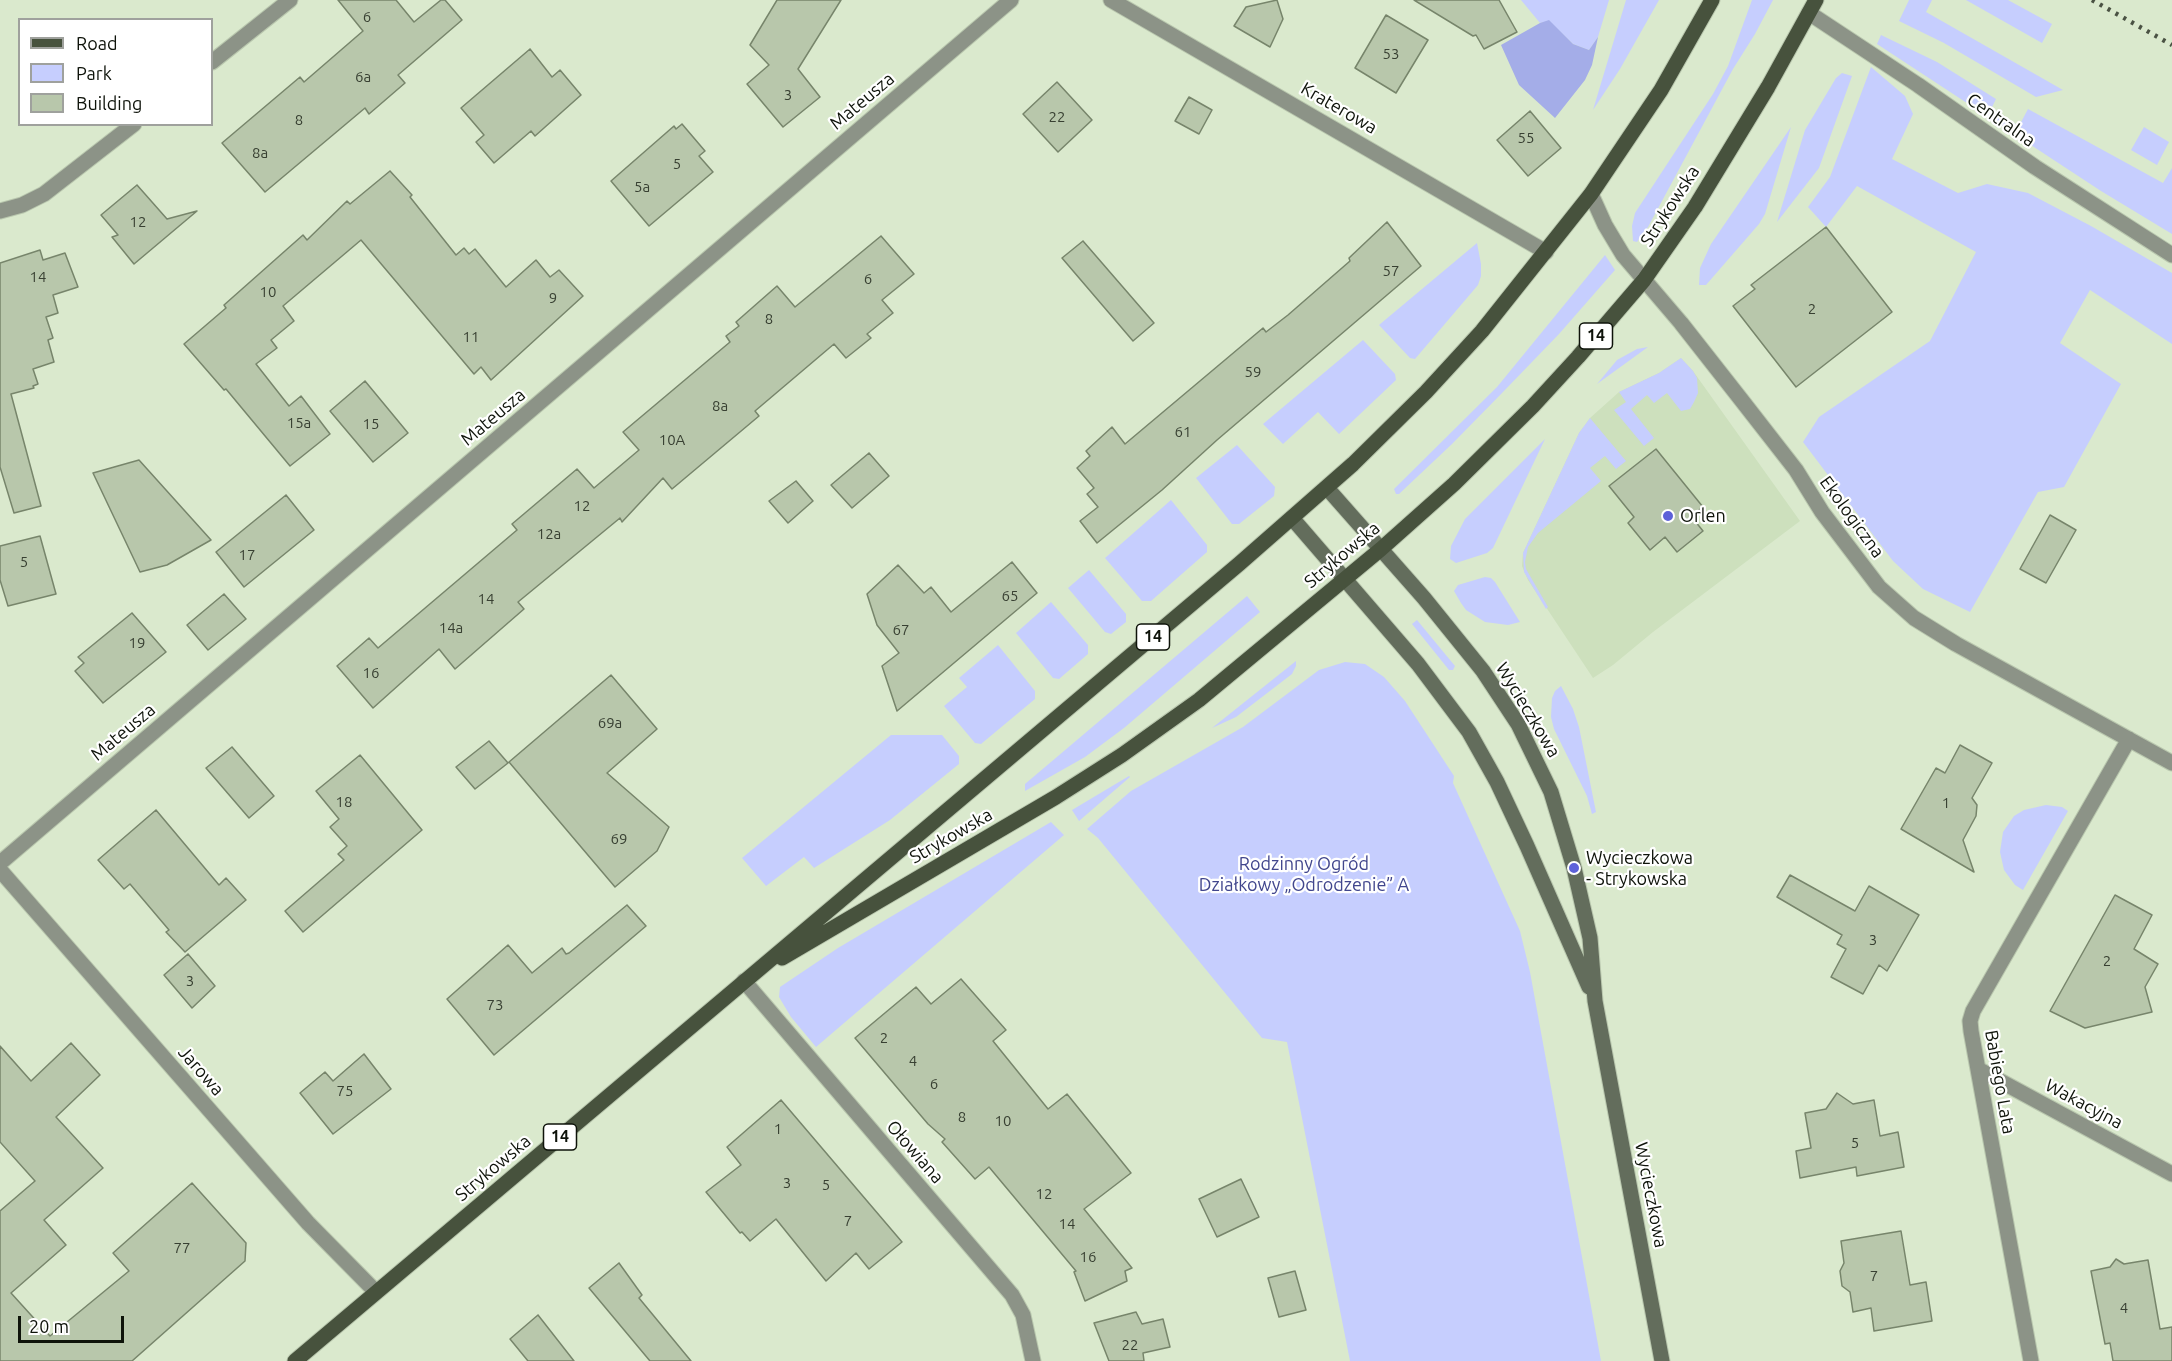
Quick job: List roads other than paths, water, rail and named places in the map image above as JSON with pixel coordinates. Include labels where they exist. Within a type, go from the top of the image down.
[{"type":"main road","name":"Strykowska","points":[[295,1361],[1327,488],[1426,392],[1482,331],[1546,252],[1591,194],[1661,90],[1712,0]]},
{"type":"main road","name":"Strykowska","points":[[744,981],[1056,797],[1122,755],[1199,700],[1381,549],[1454,484],[1533,406],[1644,280],[1695,207],[1768,87],[1813,7]]},
{"type":"street","points":[[213,61],[290,0]]},
{"type":"street","name":"Mateusza","points":[[0,863],[1011,0]]},
{"type":"street","name":"Kraterowa","points":[[1111,0],[1546,252]]},
{"type":"street","name":"Centralna","points":[[1813,7],[1918,85],[2035,167],[2172,255]]},
{"type":"street","points":[[0,211],[22,205],[44,194],[131,126]]},
{"type":"street","name":"Ekologiczna","points":[[1591,194],[1605,225],[1623,255],[1681,323],[1796,470],[1822,512],[1879,587],[1914,618],[1956,644],[2172,763]]},
{"type":"street","name":"Wycieczkowa","points":[[1327,488],[1484,671],[1508,706],[1551,792],[1574,868],[1590,938],[1594,1001],[1662,1361]]},
{"type":"street","name":"Wycieczkowa","points":[[1292,518],[1418,664],[1469,732],[1512,814],[1565,929],[1594,1001]]},
{"type":"street","name":"Babiego Lata","points":[[2031,1361],[1971,1031],[1973,1011],[2129,740]]},
{"type":"street","name":"Jarowa","points":[[0,870],[308,1223],[376,1293]]},
{"type":"street","name":"Ołowiana","points":[[744,981],[1012,1295],[1023,1315],[1033,1361]]},
{"type":"street","name":"Wakacyjna","points":[[1978,1070],[2172,1174]]},
{"type":"railway","points":[[2092,0],[2172,45]]},
{"type":"place","name":"Orlen","points":[[1668,516]]},
{"type":"place","name":"Wycieczkowa - Strykowska","points":[[1574,868]]},
{"type":"park label","name":"Rodzinny Ogród Działkowy „Odrodzenie” A","points":[[1304,874]]}]
